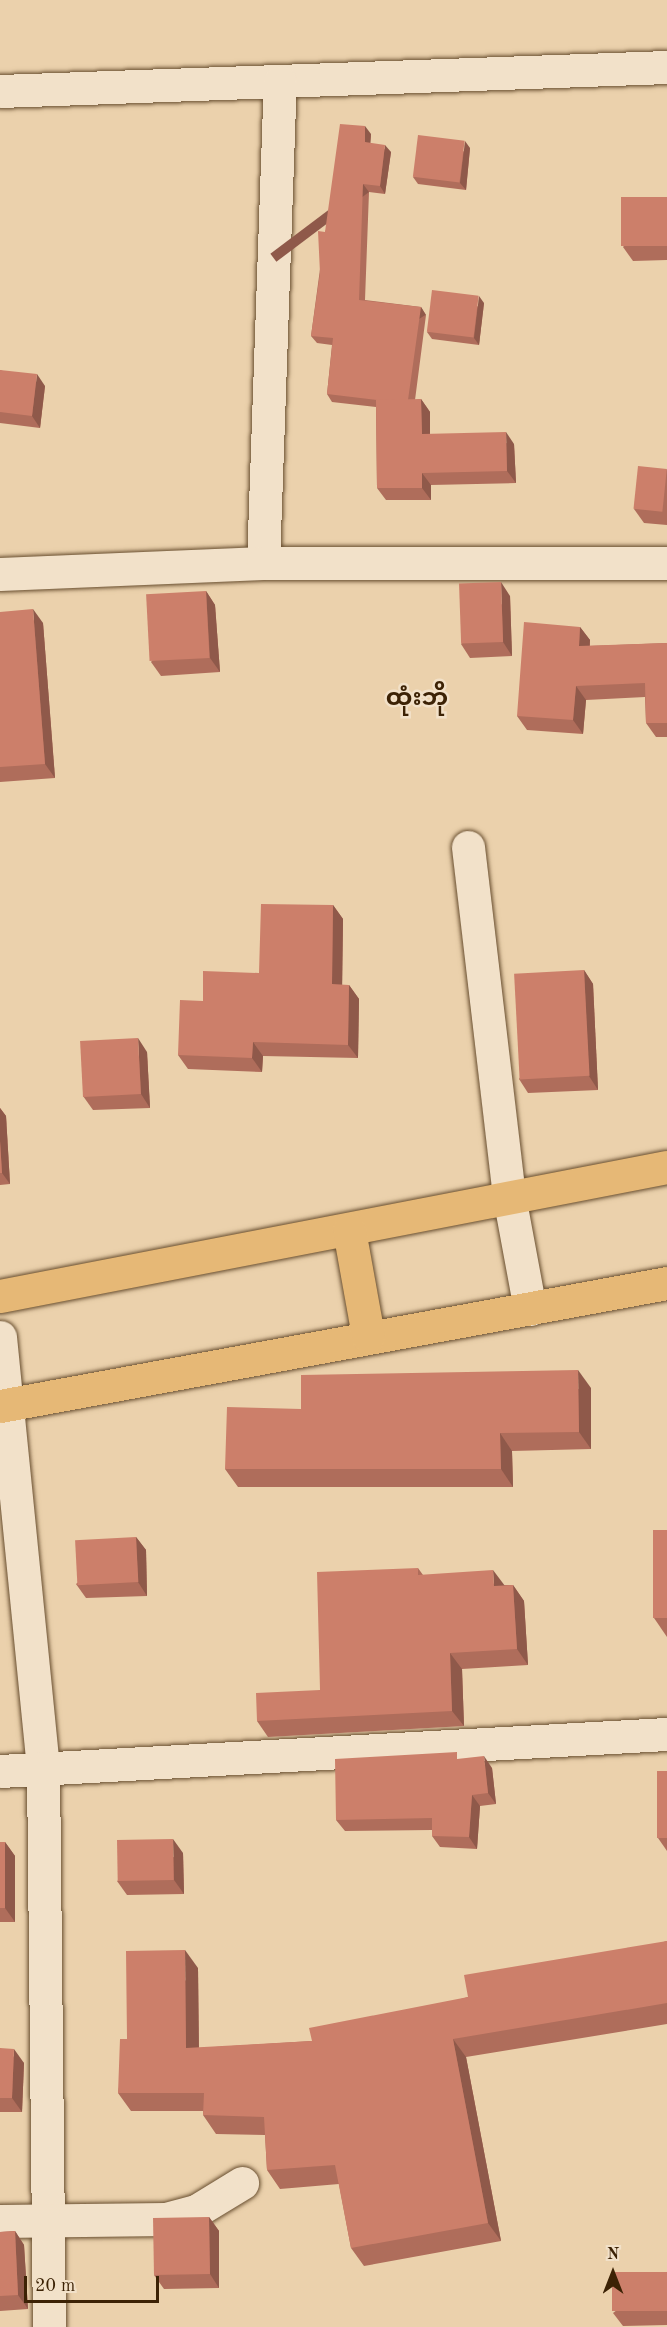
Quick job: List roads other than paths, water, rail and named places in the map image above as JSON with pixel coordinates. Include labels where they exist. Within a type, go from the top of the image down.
[{"type":"main road","points":[[0,1296],[667,1167]]},
{"type":"main road","points":[[350,1230],[368,1336]]},
{"type":"main road","points":[[4,1405],[368,1336],[667,1283]]},
{"type":"street","points":[[0,91],[667,67]]},
{"type":"street","points":[[263,563],[280,82]]},
{"type":"street","points":[[0,574],[263,563],[667,563]]},
{"type":"street","points":[[468,847],[509,1196],[530,1309]]},
{"type":"street","points":[[0,1337],[4,1405],[43,1768],[45,2219],[49,2327]]},
{"type":"street","points":[[0,1771],[667,1734]]},
{"type":"street","points":[[0,2221],[166,2218],[196,2211],[242,2183]]},
{"type":"district","name":"ထုံးဘို","points":[[417,700]]}]
